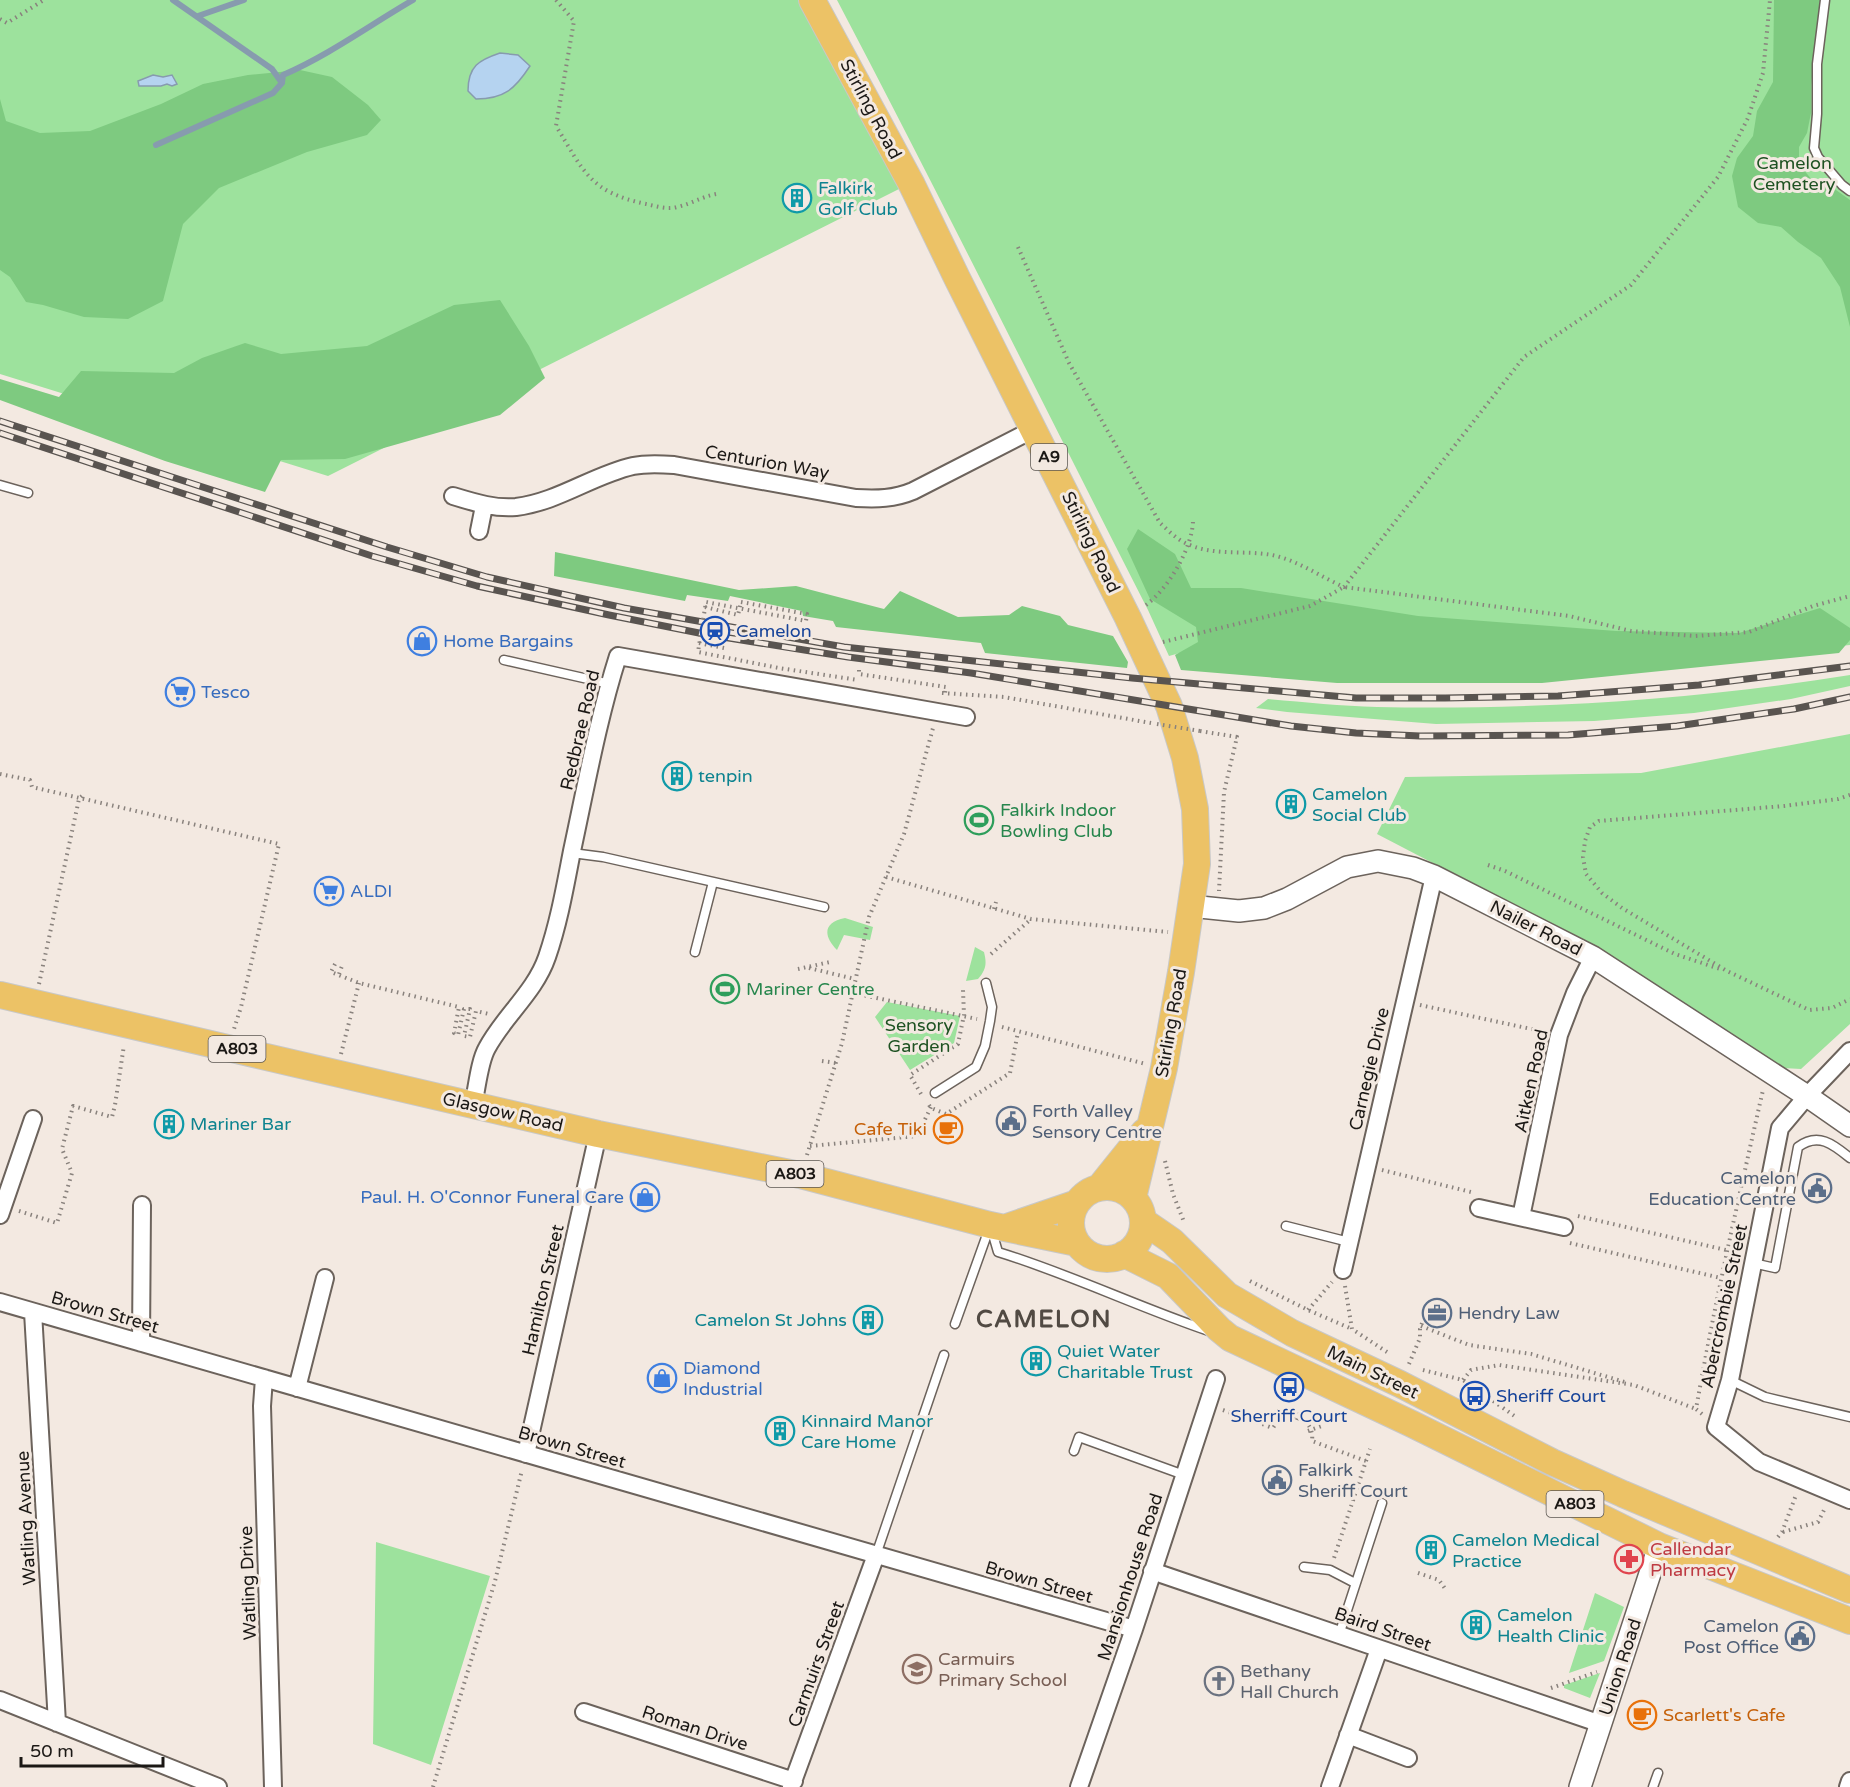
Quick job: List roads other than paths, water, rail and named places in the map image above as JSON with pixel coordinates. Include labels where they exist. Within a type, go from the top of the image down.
[{"type":"main road","name":"Stirling Road","points":[[812,0],[912,185],[1128,618],[1169,706],[1185,758],[1195,809],[1197,864],[1164,1068],[1149,1126],[1138,1209]]},
{"type":"main road","name":"Glasgow Road","points":[[0,994],[598,1134],[800,1175],[999,1226],[1077,1243]]},
{"type":"main road","name":"Stirling Road","points":[[1099,1188],[1149,1126]]},
{"type":"main road","points":[[1111,1187],[1123,1191],[1138,1209],[1138,1240],[1124,1254],[1104,1258],[1084,1251],[1072,1234],[1072,1212],[1077,1203],[1086,1193],[1099,1188],[1111,1187]]},
{"type":"main road","points":[[999,1226],[1077,1203]]},
{"type":"main road","name":"Main Street","points":[[1138,1209],[1227,1295],[1292,1333],[1400,1384],[1548,1460],[1850,1590]]},
{"type":"main road","name":"Main Street","points":[[1124,1254],[1168,1276],[1230,1338],[1412,1424],[1659,1546],[1850,1621]]},
{"type":"main road","name":"Main Street","points":[[1623,1494],[1656,1520],[1659,1546]]},
{"type":"street","name":"Centurion Way","points":[[453,496],[484,506],[516,507],[548,499],[623,469],[652,464],[674,465],[856,498],[881,500],[899,497],[913,491],[1034,429]]},
{"type":"street","points":[[479,531],[484,506]]},
{"type":"street","name":"Redbrae Road","points":[[473,1105],[485,1050],[510,1013],[534,984],[546,959],[563,904],[609,684],[618,656],[966,717]]},
{"type":"street","name":"Nailer Road","points":[[1190,906],[1239,911],[1264,908],[1287,899],[1347,867],[1378,861],[1413,868],[1434,876],[1593,957],[1850,1126]]},
{"type":"street","name":"Carnegie Drive","points":[[1343,1270],[1434,876]]},
{"type":"street","name":"Aitken Road","points":[[1521,1217],[1559,1035],[1575,993],[1593,957]]},
{"type":"street","name":"Abercrombie Street","points":[[1850,1051],[1780,1128],[1730,1380],[1716,1427],[1759,1462],[1850,1500]]},
{"type":"street","points":[[2,1210],[33,1119]]},
{"type":"street","name":"Hamilton Street","points":[[526,1454],[598,1134]]},
{"type":"street","points":[[141,1205],[141,1343]]},
{"type":"street","points":[[1479,1208],[1521,1217],[1566,1220]]},
{"type":"street","points":[[297,1388],[325,1278]]},
{"type":"street","name":"Brown Street","points":[[0,1302],[1134,1629]]},
{"type":"street","name":"Watling Avenue","points":[[33,1312],[57,1723]]},
{"type":"street","name":"Watling Drive","points":[[264,1378],[262,1406],[273,1787]]},
{"type":"street","name":"Mansionhouse Road","points":[[1079,1787],[1134,1629],[1216,1379]]},
{"type":"street","name":"Union Road","points":[[1580,1787],[1659,1546]]},
{"type":"street","name":"Carmuirs Street","points":[[793,1784],[876,1555]]},
{"type":"street","name":"Baird Street","points":[[1152,1571],[1601,1724]]},
{"type":"street","points":[[1330,1787],[1379,1649]]},
{"type":"street","points":[[0,1700],[218,1787]]},
{"type":"street","name":"Roman Drive","points":[[584,1712],[793,1784]]},
{"type":"street","points":[[1348,1735],[1408,1758]]},
{"type":"street","points":[[1848,1787],[1850,1781]]},
{"type":"lane","points":[[1825,0],[1817,64],[1814,148],[1818,157],[1850,191]]},
{"type":"lane","points":[[0,485],[28,493]]},
{"type":"lane","points":[[504,660],[609,684]]},
{"type":"lane","points":[[572,853],[603,857],[824,907]]},
{"type":"lane","points":[[695,952],[713,882]]},
{"type":"lane","points":[[935,1093],[976,1067],[985,1046],[992,1007],[986,983]]},
{"type":"lane","points":[[1753,1263],[1775,1268],[1798,1147],[1813,1139],[1822,1139],[1850,1158]]},
{"type":"lane","points":[[955,1324],[999,1226]]},
{"type":"lane","name":"Main Street","points":[[999,1226],[998,1252],[1035,1263],[1173,1319],[1230,1338]]},
{"type":"lane","points":[[1286,1226],[1349,1242]]},
{"type":"lane","points":[[876,1555],[944,1355]]},
{"type":"lane","points":[[1730,1380],[1765,1397],[1850,1417]]},
{"type":"lane","points":[[1074,1451],[1079,1437],[1184,1475]]},
{"type":"lane","points":[[1339,1635],[1382,1503]]},
{"type":"lane","points":[[1304,1567],[1330,1570],[1355,1583]]},
{"type":"lane","points":[[1653,1787],[1658,1773]]},
{"type":"water","points":[[500,53],[518,55],[530,66],[514,87],[508,91],[486,99],[476,99],[468,91],[473,70],[486,58]]},
{"type":"water","points":[[153,75],[163,77],[172,75],[177,84],[139,86],[138,81]]},
{"type":"waterway","points":[[173,0],[272,69],[282,83],[283,75],[333,49],[413,0]]},
{"type":"waterway","points":[[198,16],[244,0]]},
{"type":"waterway","points":[[156,145],[273,93],[282,83]]},
{"type":"railway","points":[[0,421],[387,547],[487,577],[624,608],[844,647],[1132,678],[1356,698],[1558,696],[1699,685],[1850,666]]},
{"type":"railway","points":[[0,433],[372,556],[477,586],[704,634],[848,657],[971,673],[1291,726],[1356,733],[1420,736],[1568,735],[1677,726],[1794,709],[1850,697]]},
{"type":"place","name":"Falkirk Golf Club","points":[[797,198]]},
{"type":"place","name":"Camelon","points":[[715,631]]},
{"type":"place","name":"Home Bargains","points":[[422,641]]},
{"type":"place","name":"Tesco","points":[[180,692]]},
{"type":"place","name":"tenpin","points":[[677,776]]},
{"type":"place","name":"Camelon Social Club","points":[[1291,804]]},
{"type":"place","name":"Falkirk Indoor Bowling Club","points":[[979,820]]},
{"type":"place","name":"ALDI","points":[[329,891]]},
{"type":"place","name":"Mariner Centre","points":[[725,989]]},
{"type":"place","name":"Forth Valley Sensory Centre","points":[[1011,1121]]},
{"type":"place","name":"Mariner Bar","points":[[169,1124]]},
{"type":"place","name":"Cafe Tiki","points":[[948,1129]]},
{"type":"place","name":"Camelon Education Centre","points":[[1817,1188]]},
{"type":"place","name":"Paul. H. O'Connor Funeral Care","points":[[645,1197]]},
{"type":"place","name":"Hendry Law","points":[[1437,1313]]},
{"type":"place","name":"Camelon St Johns","points":[[868,1320]]},
{"type":"place","name":"Quiet Water Charitable Trust","points":[[1036,1361]]},
{"type":"place","name":"Diamond Industrial","points":[[662,1378]]},
{"type":"place","name":"Sherriff Court","points":[[1289,1387]]},
{"type":"place","name":"Sheriff Court","points":[[1475,1396]]},
{"type":"place","name":"Kinnaird Manor Care Home","points":[[780,1431]]},
{"type":"place","name":"Falkirk Sheriff Court","points":[[1277,1480]]},
{"type":"place","name":"Camelon Medical Practice","points":[[1431,1550]]},
{"type":"place","name":"Callendar Pharmacy","points":[[1629,1559]]},
{"type":"place","name":"Camelon Health Clinic","points":[[1476,1625]]},
{"type":"place","name":"Camelon Post Office","points":[[1800,1636]]},
{"type":"place","name":"Carmuirs Primary School","points":[[917,1669]]},
{"type":"place","name":"Bethany Hall Church","points":[[1219,1681]]},
{"type":"place","name":"Scarlett's Cafe","points":[[1642,1715]]},
{"type":"district","name":"CAMELON","points":[[1044,1319]]},
{"type":"park label","name":"Camelon Cemetery","points":[[1794,174]]},
{"type":"park label","name":"Sensory Garden","points":[[919,1035]]}]
